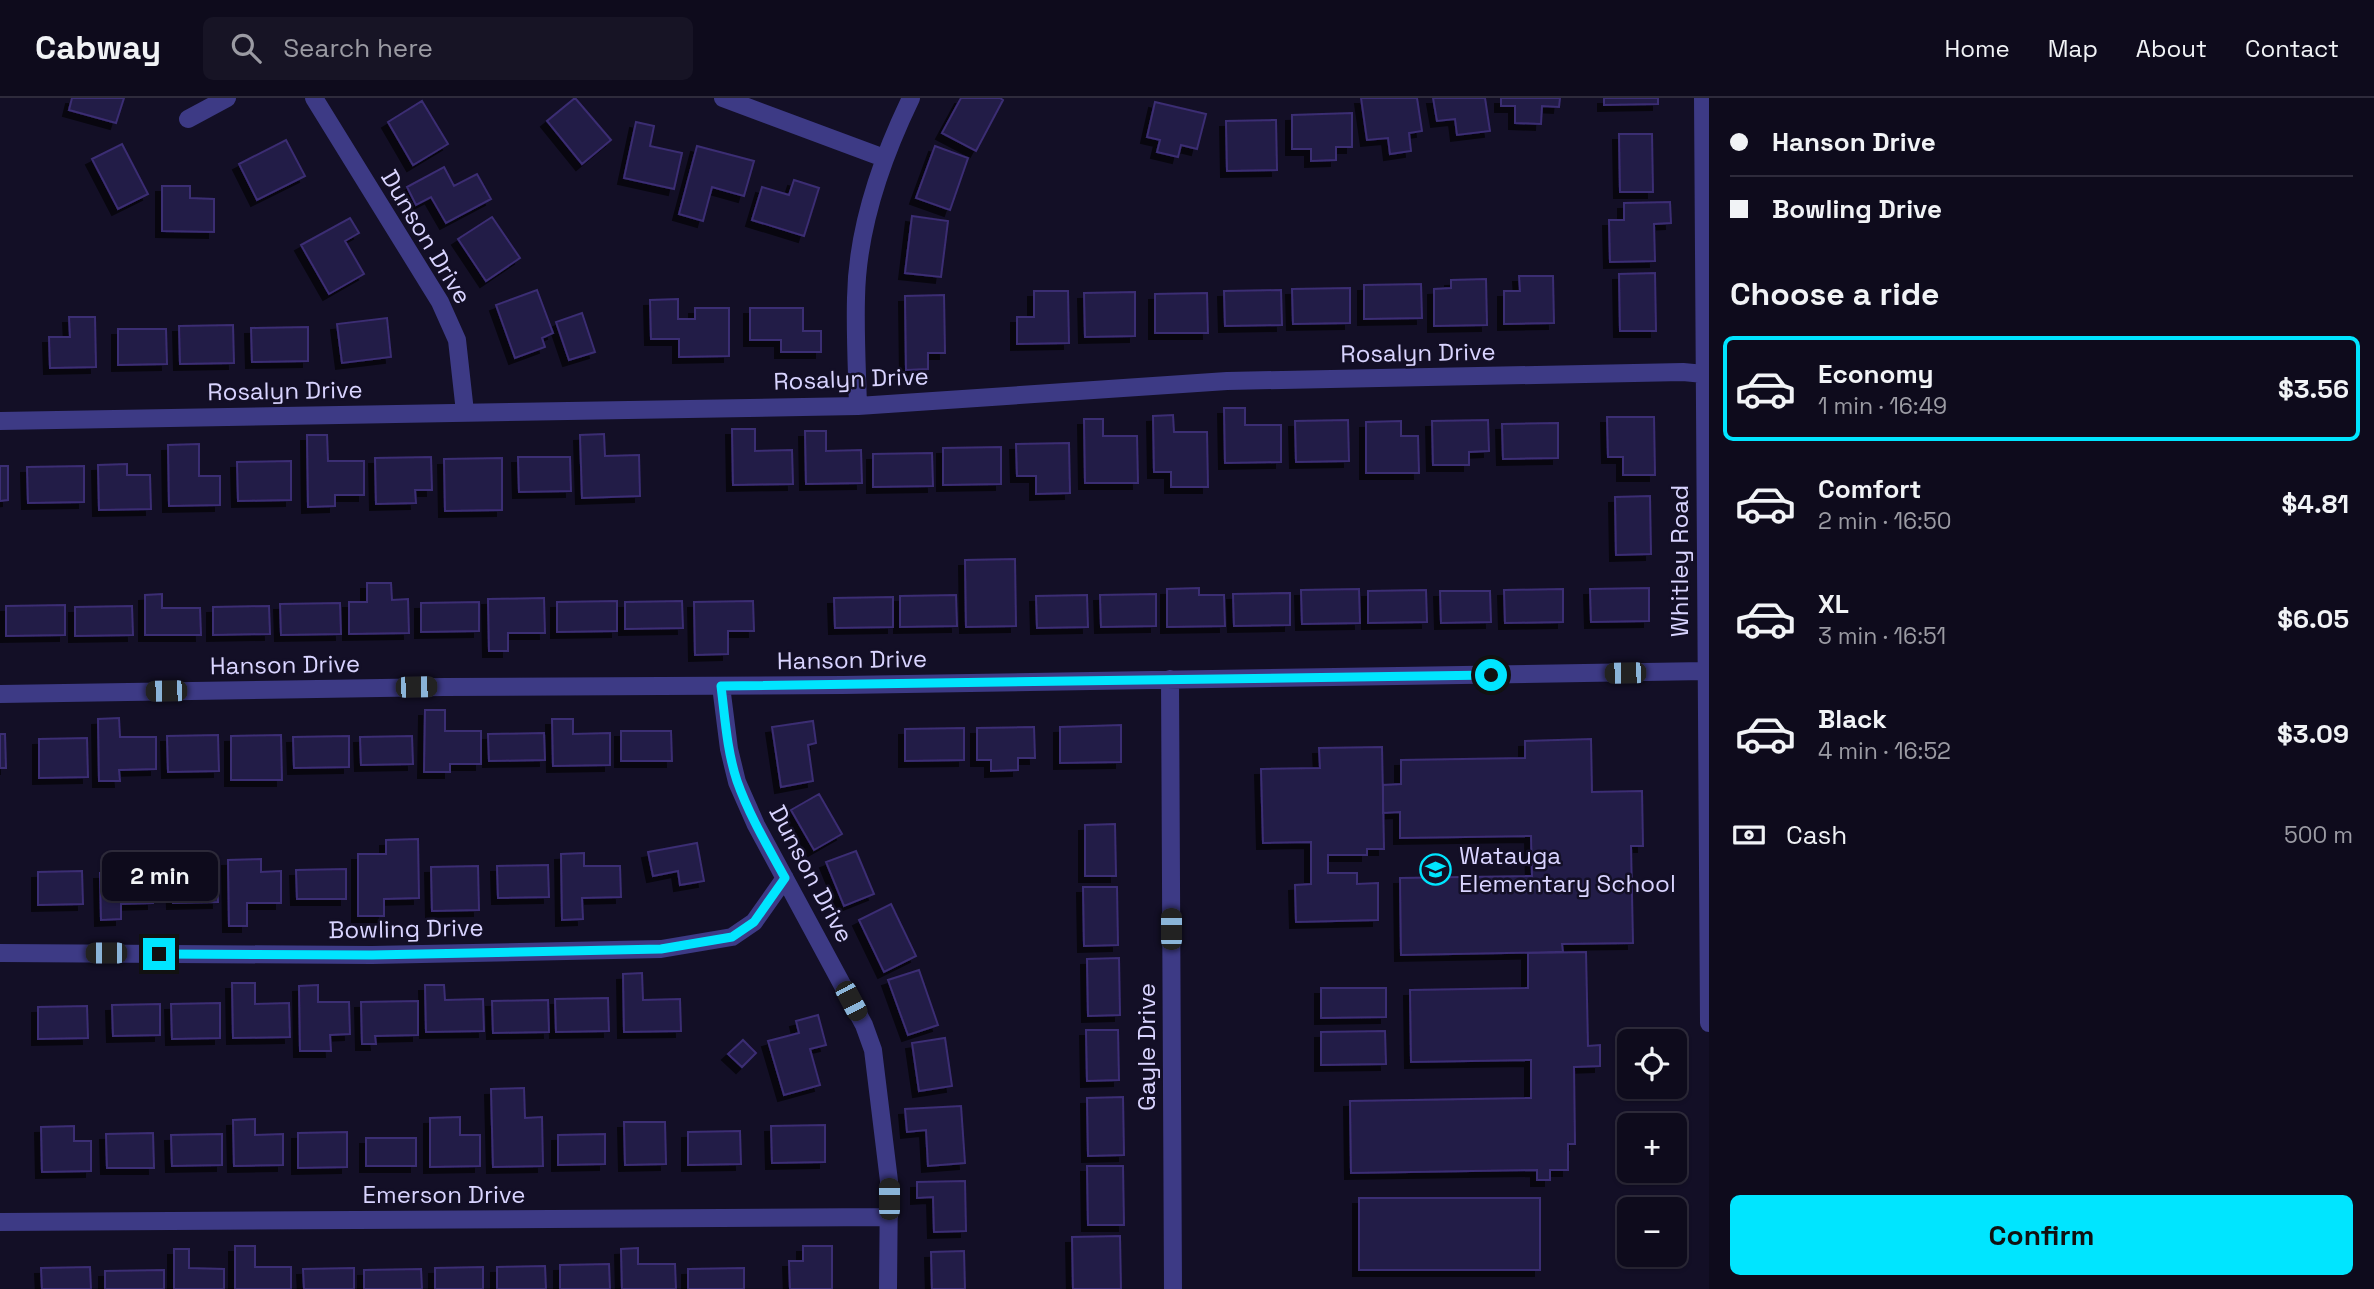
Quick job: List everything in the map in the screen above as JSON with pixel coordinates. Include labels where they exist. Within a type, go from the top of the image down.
[{"type":"street","points":[[188,119],[227,98]]},
{"type":"street","name":"Dunson Drive","points":[[314,98],[440,302],[457,340],[465,412]]},
{"type":"street","points":[[723,98],[884,158]]},
{"type":"street","points":[[858,406],[856,296],[865,223],[884,158],[911,98]]},
{"type":"street","name":"Whitley Road","points":[[1703,98],[1709,1023]]},
{"type":"street","name":"Rosalyn Drive","points":[[0,421],[858,406],[1227,381],[1669,372],[1704,374]]},
{"type":"street","name":"Hanson Drive","points":[[0,694],[1705,671]]},
{"type":"street","name":"Gayle Drive","points":[[1170,679],[1173,1289]]},
{"type":"street","name":"Dunson Drive","points":[[721,686],[729,749],[737,782],[756,825],[864,1025],[873,1051],[889,1181],[888,1289]]},
{"type":"street","name":"Bowling Drive","points":[[0,953],[372,955],[661,949],[732,937],[754,922],[785,878]]},
{"type":"street","name":"Emerson Drive","points":[[0,1222],[889,1217]]},
{"type":"building","points":[[72,98],[124,98],[116,123],[69,110]]},
{"type":"building","points":[[575,98],[611,140],[582,164],[547,121]]},
{"type":"building","points":[[961,98],[1003,100],[976,151],[942,133]]},
{"type":"building","points":[[1361,98],[1417,98],[1422,131],[1409,133],[1411,151],[1390,154],[1388,138],[1367,140]]},
{"type":"building","points":[[1433,98],[1485,98],[1490,131],[1457,135],[1455,119],[1437,121]]},
{"type":"building","points":[[1501,98],[1560,98],[1559,107],[1542,106],[1541,124],[1515,123],[1515,106],[1501,106]]},
{"type":"building","points":[[1604,98],[1658,98],[1658,104],[1604,105]]},
{"type":"building","points":[[422,101],[448,144],[413,165],[388,122]]},
{"type":"building","points":[[1155,102],[1206,114],[1197,149],[1181,145],[1178,157],[1157,152],[1160,140],[1147,137]]},
{"type":"building","points":[[1352,113],[1352,147],[1336,147],[1336,160],[1311,161],[1311,149],[1292,149],[1292,115]]},
{"type":"building","points":[[1276,120],[1277,170],[1227,171],[1226,121]]},
{"type":"building","points":[[636,122],[654,126],[650,146],[682,153],[674,189],[624,178]]},
{"type":"building","points":[[1619,134],[1652,134],[1653,192],[1620,192]]},
{"type":"building","points":[[286,140],[305,176],[257,200],[239,164]]},
{"type":"building","points":[[122,144],[148,194],[118,209],[92,159]]},
{"type":"building","points":[[697,146],[754,161],[744,196],[712,187],[703,221],[679,214]]},
{"type":"building","points":[[935,146],[968,158],[950,210],[916,198]]},
{"type":"building","points":[[444,167],[454,186],[477,174],[491,199],[446,223],[431,197],[416,205],[407,187]]},
{"type":"building","points":[[794,180],[819,188],[804,236],[752,220],[762,187],[789,195]]},
{"type":"building","points":[[162,186],[190,186],[190,198],[214,199],[214,232],[162,231]]},
{"type":"building","points":[[1670,202],[1671,223],[1654,224],[1655,261],[1610,262],[1609,220],[1624,220],[1624,203]]},
{"type":"building","points":[[912,216],[948,221],[941,277],[905,273]]},
{"type":"building","points":[[492,217],[520,258],[486,281],[458,239]]},
{"type":"building","points":[[350,218],[359,233],[345,241],[364,274],[329,294],[301,245]]},
{"type":"building","points":[[1655,273],[1656,331],[1620,331],[1619,274]]},
{"type":"building","points":[[1519,276],[1553,276],[1554,323],[1504,324],[1504,291],[1520,291]]},
{"type":"building","points":[[1486,279],[1487,325],[1434,326],[1434,289],[1451,288],[1451,280]]},
{"type":"building","points":[[1421,284],[1422,318],[1364,319],[1364,285]]},
{"type":"building","points":[[1350,288],[1350,323],[1293,324],[1292,289]]},
{"type":"building","points":[[537,290],[553,333],[542,338],[545,347],[515,358],[496,305]]},
{"type":"building","points":[[1281,290],[1282,325],[1225,326],[1224,291]]},
{"type":"building","points":[[1034,291],[1068,291],[1069,343],[1017,344],[1017,317],[1034,317]]},
{"type":"building","points":[[1135,292],[1135,336],[1085,337],[1084,293]]},
{"type":"building","points":[[1207,293],[1208,333],[1155,333],[1155,294]]},
{"type":"building","points":[[944,295],[945,353],[928,353],[928,369],[906,370],[905,296]]},
{"type":"building","points":[[678,299],[678,319],[695,319],[695,308],[729,308],[729,356],[679,357],[679,339],[651,339],[650,300]]},
{"type":"building","points":[[750,308],[803,308],[803,331],[821,331],[821,352],[781,352],[781,340],[750,340]]},
{"type":"building","points":[[582,313],[595,352],[569,360],[556,322]]},
{"type":"building","points":[[69,317],[95,317],[96,367],[50,368],[49,337],[70,337]]},
{"type":"building","points":[[387,318],[391,357],[342,363],[337,324]]},
{"type":"building","points":[[233,325],[234,363],[180,364],[179,326]]},
{"type":"building","points":[[308,327],[308,361],[252,362],[251,328]]},
{"type":"building","points":[[118,329],[166,329],[167,364],[118,365]]},
{"type":"building","points":[[1224,408],[1245,408],[1245,425],[1281,425],[1281,462],[1225,463]]},
{"type":"building","points":[[1173,415],[1174,432],[1207,432],[1208,487],[1171,487],[1171,472],[1154,472],[1153,416]]},
{"type":"building","points":[[1607,417],[1654,417],[1655,475],[1623,475],[1623,457],[1608,457]]},
{"type":"building","points":[[1084,419],[1103,419],[1103,436],[1137,436],[1138,483],[1085,483]]},
{"type":"building","points":[[1348,420],[1349,461],[1296,462],[1295,421]]},
{"type":"building","points":[[1488,420],[1489,451],[1469,452],[1469,465],[1433,465],[1432,421]]},
{"type":"building","points":[[1401,421],[1401,436],[1418,436],[1419,473],[1366,473],[1366,422]]},
{"type":"building","points":[[1558,423],[1558,458],[1503,459],[1502,424]]},
{"type":"building","points":[[732,429],[755,429],[755,451],[792,450],[793,484],[733,485]]},
{"type":"building","points":[[805,431],[826,431],[826,451],[861,450],[862,483],[806,484]]},
{"type":"building","points":[[604,434],[605,456],[639,455],[640,496],[582,498],[580,435]]},
{"type":"building","points":[[307,435],[327,435],[328,461],[364,461],[364,495],[335,495],[335,506],[308,507]]},
{"type":"building","points":[[1069,443],[1070,493],[1036,494],[1036,476],[1017,476],[1016,444]]},
{"type":"building","points":[[199,444],[199,476],[220,476],[220,505],[169,506],[168,445]]},
{"type":"building","points":[[1001,447],[1001,484],[943,485],[943,448]]},
{"type":"building","points":[[932,453],[933,486],[873,487],[873,454]]},
{"type":"building","points":[[431,457],[432,490],[415,490],[416,503],[376,504],[375,458]]},
{"type":"building","points":[[518,457],[570,457],[571,491],[519,492]]},
{"type":"building","points":[[502,458],[502,510],[445,511],[444,459]]},
{"type":"building","points":[[291,461],[291,500],[238,501],[237,462]]},
{"type":"building","points":[[127,464],[127,475],[150,475],[151,509],[99,510],[98,465]]},
{"type":"building","points":[[0,466],[8,466],[8,500],[0,501]]},
{"type":"building","points":[[84,466],[84,502],[28,503],[27,467]]},
{"type":"building","points":[[1650,496],[1651,554],[1616,555],[1615,497]]},
{"type":"building","points":[[1015,559],[1016,626],[966,627],[965,560]]},
{"type":"building","points":[[367,583],[391,583],[392,600],[408,599],[409,633],[349,634],[349,602],[367,602]]},
{"type":"building","points":[[1199,588],[1199,595],[1224,595],[1225,626],[1167,627],[1167,589]]},
{"type":"building","points":[[1649,588],[1649,621],[1591,622],[1590,589]]},
{"type":"building","points":[[1359,589],[1360,623],[1302,624],[1301,590]]},
{"type":"building","points":[[1563,589],[1563,622],[1505,623],[1504,590]]},
{"type":"building","points":[[1426,590],[1427,622],[1368,623],[1368,591]]},
{"type":"building","points":[[1440,591],[1490,591],[1491,622],[1441,623]]},
{"type":"building","points":[[1290,593],[1290,625],[1234,626],[1233,594]]},
{"type":"building","points":[[162,594],[162,608],[200,608],[201,635],[145,635],[145,595]]},
{"type":"building","points":[[1156,594],[1156,626],[1101,627],[1100,595]]},
{"type":"building","points":[[956,595],[957,626],[900,627],[900,596]]},
{"type":"building","points":[[1087,595],[1088,627],[1037,628],[1036,596]]},
{"type":"building","points":[[893,597],[893,627],[835,628],[834,598]]},
{"type":"building","points":[[544,598],[545,633],[508,633],[508,651],[489,651],[488,599]]},
{"type":"building","points":[[617,601],[617,631],[557,632],[557,602]]},
{"type":"building","points":[[682,601],[683,628],[625,629],[625,602]]},
{"type":"building","points":[[753,601],[754,631],[728,631],[728,654],[695,655],[694,602]]},
{"type":"building","points":[[479,602],[479,631],[421,632],[421,603]]},
{"type":"building","points":[[340,603],[341,634],[281,635],[280,604]]},
{"type":"building","points":[[65,605],[65,635],[6,636],[6,606]]},
{"type":"building","points":[[132,606],[133,635],[75,636],[75,607]]},
{"type":"building","points":[[269,606],[270,634],[213,635],[213,607]]},
{"type":"building","points":[[425,710],[445,710],[445,731],[481,731],[481,764],[450,764],[450,772],[424,772]]},
{"type":"building","points":[[119,718],[120,737],[156,737],[156,769],[119,770],[120,781],[99,781],[98,719]]},
{"type":"building","points":[[552,719],[573,719],[573,734],[610,733],[610,765],[553,766]]},
{"type":"building","points":[[813,721],[816,743],[808,745],[813,781],[781,787],[772,727]]},
{"type":"building","points":[[1121,725],[1121,762],[1060,763],[1060,727]]},
{"type":"building","points":[[1034,727],[1035,758],[1018,758],[1018,770],[991,771],[991,760],[977,760],[977,728]]},
{"type":"building","points":[[964,728],[964,760],[905,761],[905,729]]},
{"type":"building","points":[[621,731],[671,731],[672,761],[621,761]]},
{"type":"building","points":[[544,733],[545,760],[489,761],[488,734]]},
{"type":"building","points":[[0,734],[5,734],[6,768],[0,768]]},
{"type":"building","points":[[218,735],[219,771],[168,772],[167,736]]},
{"type":"building","points":[[281,735],[282,780],[231,780],[231,736]]},
{"type":"building","points":[[349,736],[349,767],[294,768],[293,737]]},
{"type":"building","points":[[412,736],[413,764],[361,765],[360,737]]},
{"type":"building","points":[[87,738],[88,777],[39,778],[39,739]]},
{"type":"building","points":[[1591,739],[1592,792],[1642,791],[1643,846],[1631,846],[1633,943],[1562,944],[1563,952],[1401,955],[1400,878],[1532,876],[1531,836],[1400,838],[1400,812],[1383,813],[1383,785],[1401,784],[1401,760],[1525,758],[1525,741]]},
{"type":"building","points":[[1382,747],[1384,849],[1367,849],[1367,855],[1328,855],[1328,873],[1357,873],[1357,884],[1378,883],[1378,920],[1296,922],[1295,885],[1311,884],[1311,842],[1263,843],[1261,769],[1320,768],[1319,748]]},
{"type":"building","points":[[819,794],[842,834],[814,850],[791,810]]},
{"type":"building","points":[[1115,824],[1116,876],[1085,876],[1085,825]]},
{"type":"building","points":[[418,839],[419,898],[384,899],[384,916],[358,916],[358,854],[386,854],[386,840]]},
{"type":"building","points":[[697,843],[704,881],[680,885],[678,871],[653,876],[648,852]]},
{"type":"building","points":[[856,851],[874,894],[844,906],[826,862]]},
{"type":"building","points":[[584,853],[584,866],[620,866],[621,897],[582,898],[583,919],[562,920],[561,854]]},
{"type":"building","points":[[261,859],[261,872],[281,871],[281,903],[247,903],[247,926],[229,926],[228,860]]},
{"type":"building","points":[[548,865],[549,897],[498,898],[497,866]]},
{"type":"building","points":[[478,866],[479,910],[432,911],[431,867]]},
{"type":"building","points":[[346,869],[346,899],[297,899],[296,870]]},
{"type":"building","points":[[172,870],[217,870],[218,902],[173,903]]},
{"type":"building","points":[[82,871],[83,904],[38,905],[38,872]]},
{"type":"building","points":[[152,872],[153,903],[121,904],[121,919],[101,920],[100,873]]},
{"type":"building","points":[[1083,887],[1117,887],[1118,945],[1084,946]]},
{"type":"building","points":[[891,904],[916,956],[884,972],[859,920]]},
{"type":"building","points":[[1586,952],[1588,1046],[1600,1045],[1600,1066],[1574,1067],[1575,1144],[1568,1144],[1568,1170],[1550,1170],[1550,1180],[1537,1180],[1537,1170],[1351,1173],[1350,1101],[1531,1098],[1531,1060],[1411,1062],[1410,990],[1528,988],[1528,953]]},
{"type":"building","points":[[1119,958],[1120,1015],[1088,1016],[1087,959]]},
{"type":"building","points":[[919,970],[938,1025],[908,1035],[888,980]]},
{"type":"building","points":[[642,973],[643,1000],[680,999],[681,1031],[624,1032],[623,974]]},
{"type":"building","points":[[232,983],[255,983],[255,1004],[289,1003],[290,1037],[233,1038]]},
{"type":"building","points":[[318,985],[318,1002],[349,1002],[350,1034],[330,1035],[331,1051],[300,1051],[299,986]]},
{"type":"building","points":[[425,985],[444,985],[445,1000],[483,999],[484,1031],[426,1032]]},
{"type":"building","points":[[1321,988],[1386,988],[1386,1017],[1321,1018]]},
{"type":"building","points":[[608,998],[609,1031],[556,1032],[555,999]]},
{"type":"building","points":[[548,1000],[549,1032],[493,1033],[492,1001]]},
{"type":"building","points":[[418,1001],[418,1035],[375,1036],[376,1044],[362,1044],[361,1002]]},
{"type":"building","points":[[220,1003],[220,1038],[172,1039],[171,1004]]},
{"type":"building","points":[[160,1004],[160,1035],[113,1036],[112,1005]]},
{"type":"building","points":[[87,1006],[88,1038],[38,1039],[38,1007]]},
{"type":"building","points":[[818,1015],[826,1045],[810,1049],[820,1085],[784,1095],[768,1041],[799,1033],[796,1021]]},
{"type":"building","points":[[1086,1030],[1118,1030],[1119,1080],[1087,1081]]},
{"type":"building","points":[[1385,1031],[1386,1064],[1321,1065],[1321,1032]]},
{"type":"building","points":[[945,1038],[952,1086],[919,1091],[912,1043]]},
{"type":"building","points":[[743,1040],[756,1053],[742,1067],[728,1054]]},
{"type":"building","points":[[524,1088],[525,1118],[542,1117],[543,1166],[493,1167],[491,1089]]},
{"type":"building","points":[[1123,1097],[1124,1155],[1088,1156],[1087,1098]]},
{"type":"building","points":[[961,1106],[965,1163],[928,1166],[926,1130],[907,1132],[905,1109]]},
{"type":"building","points":[[460,1117],[460,1135],[480,1135],[480,1166],[430,1167],[430,1118]]},
{"type":"building","points":[[255,1119],[255,1135],[283,1134],[283,1165],[234,1166],[233,1120]]},
{"type":"building","points":[[624,1122],[665,1122],[666,1164],[625,1165]]},
{"type":"building","points":[[825,1125],[825,1162],[772,1163],[771,1126]]},
{"type":"building","points":[[74,1126],[74,1141],[91,1141],[91,1171],[42,1172],[41,1127]]},
{"type":"building","points":[[740,1131],[741,1164],[688,1165],[688,1132]]},
{"type":"building","points":[[347,1132],[347,1167],[298,1168],[298,1133]]},
{"type":"building","points":[[153,1133],[154,1168],[107,1168],[106,1134]]},
{"type":"building","points":[[222,1134],[222,1165],[172,1166],[171,1135]]},
{"type":"building","points":[[605,1134],[605,1164],[558,1165],[558,1135]]},
{"type":"building","points":[[366,1138],[416,1138],[416,1166],[366,1166]]},
{"type":"building","points":[[1087,1166],[1123,1166],[1124,1225],[1088,1225]]},
{"type":"building","points":[[965,1181],[966,1231],[934,1232],[933,1197],[917,1198],[917,1182]]},
{"type":"building","points":[[1359,1198],[1540,1198],[1540,1270],[1359,1270]]},
{"type":"building","points":[[1120,1236],[1121,1289],[1073,1289],[1072,1237]]},
{"type":"building","points":[[235,1246],[255,1246],[255,1267],[291,1267],[291,1289],[235,1289]]},
{"type":"building","points":[[803,1246],[832,1246],[832,1289],[790,1289],[789,1261],[803,1261]]},
{"type":"building","points":[[638,1248],[638,1264],[675,1264],[676,1289],[622,1289],[621,1249]]},
{"type":"building","points":[[174,1249],[189,1249],[189,1268],[224,1269],[224,1289],[174,1289]]},
{"type":"building","points":[[964,1251],[965,1289],[932,1289],[931,1252]]},
{"type":"building","points":[[609,1264],[610,1289],[560,1289],[560,1265]]},
{"type":"building","points":[[545,1266],[546,1289],[497,1289],[497,1267]]},
{"type":"building","points":[[90,1267],[91,1289],[42,1289],[41,1268]]},
{"type":"building","points":[[483,1267],[483,1289],[435,1289],[435,1268]]},
{"type":"building","points":[[354,1268],[354,1289],[304,1289],[303,1269]]},
{"type":"building","points":[[744,1268],[744,1289],[688,1289],[688,1269]]},
{"type":"building","points":[[421,1269],[422,1289],[364,1289],[364,1270]]},
{"type":"building","points":[[164,1270],[164,1289],[105,1289],[105,1271]]},
{"type":"place","name":"Watauga Elementary School","points":[[1436,870]]},
{"type":"route","points":[[159,954],[372,955],[661,949],[732,937],[754,922],[785,878],[756,825],[737,782],[729,749],[721,686],[1491,675]]}]
